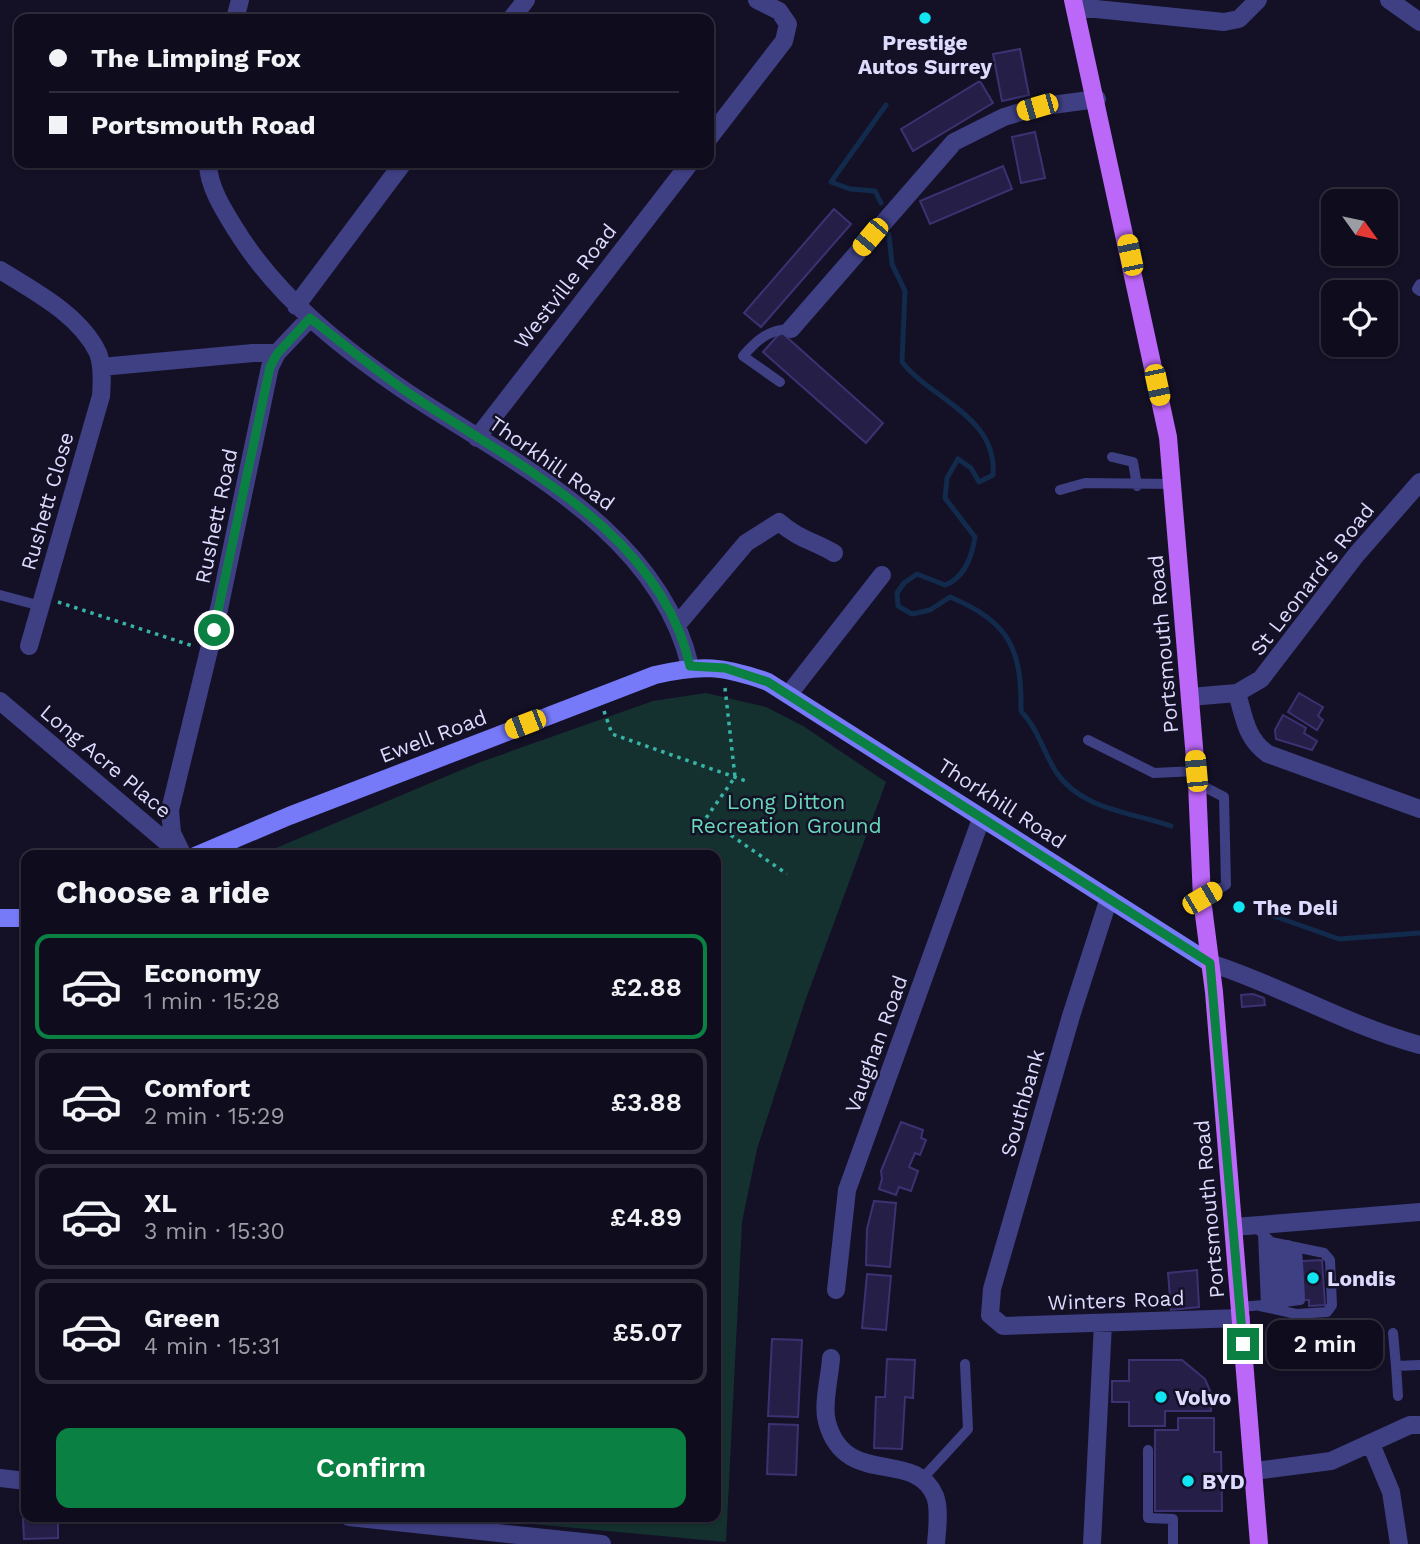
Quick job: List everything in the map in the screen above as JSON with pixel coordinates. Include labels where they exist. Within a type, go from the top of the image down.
[{"type":"main road","name":"Portsmouth Road","points":[[1074,5],[1097,99],[1168,437],[1197,777],[1202,898],[1234,1227],[1259,1544]]},
{"type":"street","points":[[515,14],[526,0]]},
{"type":"street","points":[[714,132],[784,41],[788,24],[779,11],[757,0]]},
{"type":"street","points":[[1074,5],[1224,22],[1239,19],[1258,0]]},
{"type":"street","points":[[1388,0],[1420,22]]},
{"type":"street","points":[[791,329],[954,142],[1004,117],[1037,107],[1097,99]]},
{"type":"street","name":"Thorkhill Road","points":[[208,168],[208,174],[238,233],[265,272],[303,312],[405,391],[573,503],[612,534],[642,567],[677,625],[690,666],[728,669],[768,682],[887,755],[981,819],[1210,963]]},
{"type":"street","name":"Rushett Road","points":[[180,850],[172,833],[170,810],[209,651],[270,367],[303,312],[401,168]]},
{"type":"street","name":"Westville Road","points":[[477,438],[686,168]]},
{"type":"street","name":"Rushett Close","points":[[0,270],[75,323],[94,347],[101,367],[101,396],[29,646]]},
{"type":"street","points":[[101,367],[253,353],[277,354]]},
{"type":"street","name":"St Leonard's Road","points":[[1190,697],[1237,693],[1262,679],[1356,555],[1420,482]]},
{"type":"street","points":[[677,625],[746,543],[779,522],[799,539],[816,542],[834,553]]},
{"type":"street","points":[[789,694],[881,575]]},
{"type":"street","name":"Ewell Road","points":[[209,850],[289,816],[598,696],[655,675],[690,666]]},
{"type":"street","points":[[1237,693],[1248,733],[1256,746],[1268,754],[1420,808]]},
{"type":"street","name":"Long Acre Place","points":[[0,701],[176,850]]},
{"type":"street","name":"Vaughan Road","points":[[836,1290],[847,1190],[981,819]]},
{"type":"street","name":"Southbank","points":[[994,1322],[989,1309],[992,1289],[1071,1016],[1110,898]]},
{"type":"street","points":[[0,918],[21,918]]},
{"type":"street","points":[[1210,963],[1240,973],[1359,1026],[1420,1045]]},
{"type":"street","points":[[1234,1227],[1275,1240],[1420,1212]]},
{"type":"street","name":"Winters Road","points":[[994,1322],[1003,1326],[1104,1323],[1240,1313]]},
{"type":"street","points":[[1092,1544],[1104,1323]]},
{"type":"street","points":[[831,1358],[826,1420],[834,1442],[852,1460],[902,1469],[922,1479],[935,1496],[936,1544]]},
{"type":"street","points":[[1255,1471],[1331,1461],[1410,1425],[1420,1424]]},
{"type":"street","points":[[1371,1444],[1391,1492],[1399,1544]]},
{"type":"street","points":[[0,1478],[21,1480]]},
{"type":"street","points":[[396,1522],[602,1544]]},
{"type":"lane","points":[[1420,285],[1417,289],[1420,291]]},
{"type":"lane","points":[[780,382],[743,356],[776,329],[791,329]]},
{"type":"lane","points":[[1112,457],[1133,462],[1137,486]]},
{"type":"lane","points":[[1060,490],[1085,484],[1173,484]]},
{"type":"lane","points":[[0,595],[42,601]]},
{"type":"lane","points":[[1088,740],[1154,774],[1197,777],[1224,797],[1226,885],[1202,898]]},
{"type":"lane","points":[[1275,1240],[1275,1304]]},
{"type":"lane","points":[[1275,1240],[1324,1253],[1330,1260],[1332,1305],[1328,1312],[1296,1314],[1275,1304]]},
{"type":"lane","points":[[1275,1240],[1275,1304]]},
{"type":"lane","points":[[1240,1313],[1300,1300],[1275,1240]]},
{"type":"lane","points":[[1393,1333],[1398,1396]]},
{"type":"lane","points":[[922,1479],[968,1429],[965,1364]]},
{"type":"lane","points":[[1396,1366],[1420,1365]]},
{"type":"lane","points":[[1148,1450],[1148,1518],[1173,1519],[1173,1544]]},
{"type":"path","points":[[42,601],[209,651]]},
{"type":"path","points":[[728,669],[724,697],[735,777],[706,818],[787,874]]},
{"type":"path","points":[[598,696],[612,734],[746,781]]},
{"type":"green space","name":"Long Ditton Recreation Ground","points":[[706,693],[766,707],[803,726],[886,782],[804,1004],[757,1149],[742,1222],[726,1542],[512,1522],[721,1522],[721,850],[271,850],[478,763],[653,701]]},
{"type":"building","points":[[1020,49],[1029,95],[1002,101],[993,54]]},
{"type":"building","points":[[980,81],[993,103],[913,151],[901,129]]},
{"type":"building","points":[[1035,132],[1045,178],[1021,183],[1012,137]]},
{"type":"building","points":[[1003,166],[1012,189],[930,224],[920,201]]},
{"type":"building","points":[[834,209],[851,224],[761,327],[744,313]]},
{"type":"building","points":[[781,332],[883,423],[866,443],[763,352]]},
{"type":"building","points":[[1299,693],[1323,707],[1318,716],[1323,720],[1317,730],[1288,712]]},
{"type":"building","points":[[1283,715],[1306,728],[1304,733],[1317,741],[1312,750],[1276,739],[1275,730]]},
{"type":"building","points":[[1253,994],[1264,998],[1265,1005],[1242,1007],[1241,995]]},
{"type":"building","points":[[901,1122],[923,1130],[921,1138],[926,1140],[920,1155],[915,1153],[909,1167],[918,1171],[911,1191],[899,1187],[896,1195],[879,1189],[881,1171]]},
{"type":"building","points":[[874,1201],[896,1203],[890,1267],[866,1265],[867,1229]]},
{"type":"building","name":"Londis","points":[[1322,1260],[1325,1305],[1309,1306],[1309,1300],[1304,1300],[1302,1261]]},
{"type":"building","points":[[1197,1270],[1199,1307],[1171,1310],[1168,1273]]},
{"type":"building","points":[[867,1274],[891,1276],[886,1330],[862,1328]]},
{"type":"building","points":[[772,1339],[802,1340],[798,1417],[768,1416]]},
{"type":"building","points":[[887,1359],[915,1360],[913,1398],[905,1397],[902,1449],[874,1448],[876,1397],[885,1397]]},
{"type":"building","name":"Volvo","points":[[1129,1360],[1182,1360],[1205,1379],[1211,1393],[1211,1411],[1165,1411],[1165,1426],[1129,1426],[1129,1402],[1112,1402],[1112,1381],[1129,1381]]},
{"type":"building","name":"BYD","points":[[1178,1418],[1214,1418],[1214,1452],[1221,1452],[1222,1511],[1155,1511],[1155,1430],[1178,1430]]},
{"type":"building","points":[[769,1424],[798,1425],[796,1475],[767,1474]]},
{"type":"building","points":[[23,1522],[58,1522],[58,1538],[24,1539]]},
{"type":"waterway","points":[[881,203],[875,191],[850,189],[831,182],[886,105]]},
{"type":"waterway","points":[[889,234],[892,264],[905,291],[902,362],[974,424],[985,438],[992,455],[993,475],[979,482],[971,468],[958,459],[947,478],[945,498],[975,537],[972,552],[962,572],[952,582],[945,585],[917,574],[904,583],[897,593],[898,606],[912,614],[930,610],[950,597],[986,616],[999,627],[1015,654],[1019,670],[1021,711],[1056,772],[1067,785],[1093,802],[1108,808],[1171,826]]},
{"type":"waterway","points":[[1271,915],[1339,939],[1420,933]]},
{"type":"place","name":"Prestige Autos Surrey","points":[[925,18]]},
{"type":"place","name":"The Deli","points":[[1239,907]]},
{"type":"place","name":"Londis","points":[[1313,1278]]},
{"type":"place","name":"Volvo","points":[[1161,1397]]},
{"type":"place","name":"BYD","points":[[1188,1481]]},
{"type":"route","points":[[214,630],[272,360],[310,318],[405,391],[573,503],[612,534],[642,567],[659,594],[686,645],[690,666],[725,668],[768,682],[887,755],[981,819],[1172,936],[1210,963],[1243,1344]]}]
